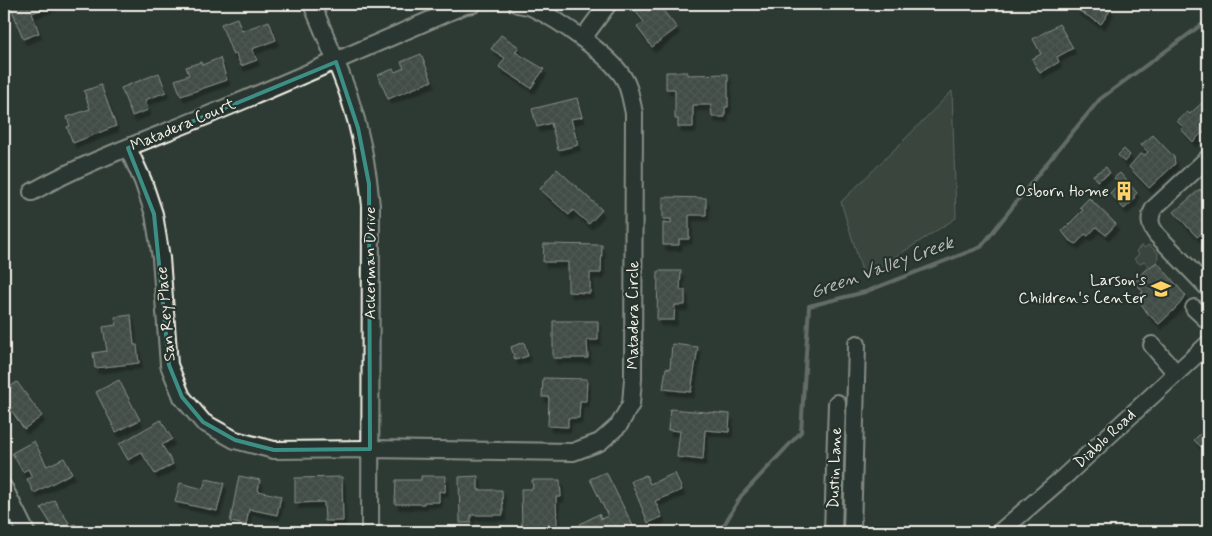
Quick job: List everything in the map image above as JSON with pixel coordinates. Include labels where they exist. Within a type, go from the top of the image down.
[{"type":"street","name":"Ackerman Drive","points":[[312,4],[348,94],[358,128],[369,184],[371,206],[370,532]]},
{"type":"street","points":[[336,62],[465,5],[473,4]]},
{"type":"street","name":"Matadera Circle","points":[[370,449],[573,452],[600,442],[619,425],[631,404],[633,379],[634,113],[630,93],[623,77],[613,64],[583,38],[535,9],[517,4]]},
{"type":"street","points":[[583,38],[608,4]]},
{"type":"street","name":"Matadera Court","points":[[32,192],[53,180],[336,62]]},
{"type":"street","name":"San Rey Place","points":[[128,148],[143,181],[154,214],[161,258],[169,366],[182,397],[204,422],[235,440],[274,450],[370,449]]},
{"type":"street","points":[[1206,164],[1154,208],[1150,221],[1152,229],[1157,235],[1208,288]]},
{"type":"street","points":[[1194,308],[1208,321]]},
{"type":"street","points":[[852,532],[857,344]]},
{"type":"street","name":"Diablo Road","points":[[1000,532],[1065,476],[1208,344]]},
{"type":"street","points":[[1152,345],[1176,373]]},
{"type":"street","name":"Dustin Lane","points":[[833,532],[837,403]]},
{"type":"street","points":[[4,488],[26,532]]},
{"type":"highlighted area","points":[[336,62],[358,128],[369,184],[370,449],[274,450],[235,440],[203,422],[182,397],[169,365],[154,214],[128,148]]},
{"type":"shaded area","points":[[952,91],[956,218],[864,277],[841,202]]},
{"type":"shaded area","points":[[1142,245],[1144,248],[1149,245],[1158,253],[1157,262],[1150,267],[1144,261],[1140,264],[1134,259],[1139,254],[1136,251]]},
{"type":"building","points":[[10,4],[54,5],[32,13],[39,33],[23,39]]},
{"type":"building","points":[[637,4],[658,4],[677,28],[652,47],[637,27],[644,22],[632,7]]},
{"type":"building","points":[[1079,4],[1104,4],[1111,9],[1101,24],[1076,9]]},
{"type":"building","points":[[237,18],[242,31],[269,21],[276,40],[252,49],[257,60],[241,66],[236,54],[233,55],[221,24]]},
{"type":"building","points":[[1059,24],[1073,48],[1057,57],[1059,62],[1040,73],[1032,59],[1041,54],[1033,39]]},
{"type":"building","points":[[501,35],[519,47],[515,52],[544,69],[531,88],[499,67],[505,58],[491,49]]},
{"type":"building","points":[[421,54],[432,81],[388,99],[378,75],[393,69],[395,72],[404,68],[401,62]]},
{"type":"building","points":[[220,58],[227,80],[181,96],[175,80],[189,75],[186,67],[201,62],[202,65]]},
{"type":"building","points":[[666,72],[687,72],[687,75],[728,74],[728,107],[725,107],[725,117],[712,117],[711,105],[693,105],[693,127],[678,127],[678,119],[675,119],[675,89],[666,89]]},
{"type":"building","points":[[159,73],[166,92],[145,100],[148,110],[132,116],[121,88]]},
{"type":"building","points":[[101,85],[116,126],[73,143],[67,127],[70,126],[67,117],[90,109],[84,91]]},
{"type":"building","points":[[577,98],[582,117],[571,119],[578,145],[558,150],[551,123],[537,127],[532,109]]},
{"type":"building","points":[[1206,99],[1208,102],[1208,132],[1205,135],[1203,132],[1193,142],[1181,129],[1183,127],[1177,121],[1187,112],[1190,114]]},
{"type":"building","points":[[1153,135],[1174,157],[1175,164],[1149,188],[1129,167],[1140,154],[1145,155],[1148,152],[1141,145]]},
{"type":"building","points":[[1124,149],[1130,155],[1124,162],[1118,155]]},
{"type":"building","points":[[1106,167],[1110,173],[1097,181],[1093,175]]},
{"type":"building","points":[[557,169],[602,210],[589,224],[573,210],[569,215],[540,189]]},
{"type":"building","name":"Osborn Home","points":[[1120,173],[1137,193],[1134,196],[1135,199],[1124,209],[1110,193],[1120,183],[1114,178]]},
{"type":"building","points":[[1200,189],[1208,199],[1208,227],[1197,237],[1174,212]]},
{"type":"building","points":[[663,197],[706,198],[706,215],[689,215],[689,239],[679,239],[679,245],[663,245],[663,223],[671,224],[671,219],[663,219]]},
{"type":"building","points":[[1089,198],[1116,224],[1106,235],[1096,227],[1088,236],[1085,234],[1076,244],[1068,239],[1062,231],[1083,210],[1080,207]]},
{"type":"building","points":[[544,244],[602,245],[601,273],[590,273],[590,293],[568,292],[568,262],[543,262]]},
{"type":"building","points":[[1157,262],[1186,296],[1159,324],[1148,314],[1140,302],[1145,298],[1135,282],[1144,271]]},
{"type":"building","points":[[658,271],[681,271],[680,290],[685,290],[685,305],[675,305],[674,320],[657,320]]},
{"type":"building","points":[[131,315],[134,345],[137,345],[139,363],[95,368],[93,353],[107,351],[103,327],[116,325],[115,317]]},
{"type":"building","points":[[553,321],[598,321],[598,340],[587,340],[588,358],[553,358]]},
{"type":"building","points":[[524,342],[528,356],[515,360],[511,347]]},
{"type":"building","points":[[672,344],[698,347],[691,392],[663,389],[666,368],[670,369]]},
{"type":"building","points":[[543,378],[587,379],[586,401],[580,401],[579,418],[568,418],[568,427],[548,426],[549,397],[542,397]]},
{"type":"building","points":[[119,380],[140,420],[116,432],[96,392]]},
{"type":"building","points":[[17,382],[42,416],[24,429],[11,410],[4,415],[4,391]]},
{"type":"building","points":[[670,409],[730,414],[729,432],[705,430],[703,460],[677,457],[680,431],[668,430]]},
{"type":"building","points":[[161,420],[172,439],[162,445],[173,464],[155,474],[141,452],[128,460],[119,444]]},
{"type":"building","points":[[1208,426],[1208,454],[1194,440]]},
{"type":"building","points":[[34,441],[47,466],[64,458],[72,473],[34,493],[27,479],[32,477],[28,469],[23,472],[12,453]]},
{"type":"building","points":[[606,472],[636,532],[584,532],[580,524],[599,514],[601,519],[608,516],[590,479]]},
{"type":"building","points":[[675,473],[682,490],[655,501],[662,517],[648,523],[631,481],[646,475],[650,484]]},
{"type":"building","points":[[239,476],[260,480],[258,491],[281,496],[277,515],[249,509],[246,525],[230,522]]},
{"type":"building","points":[[421,476],[446,476],[445,492],[439,491],[439,502],[395,504],[396,480],[421,480]]},
{"type":"building","points":[[478,476],[478,490],[502,490],[503,515],[471,515],[471,523],[460,523],[459,477]]},
{"type":"building","points":[[342,477],[343,521],[325,521],[324,502],[295,503],[295,478]]},
{"type":"building","points":[[206,479],[224,483],[217,511],[175,502],[180,483],[203,489]]},
{"type":"building","points":[[532,480],[560,480],[561,497],[556,497],[557,525],[522,526],[521,489],[533,489]]},
{"type":"building","points":[[54,500],[71,526],[75,524],[80,532],[56,532],[41,508]]},
{"type":"waterway","name":"Green Valley Creek","points":[[720,532],[741,496],[801,432],[809,306],[865,292],[981,247],[1100,99],[1208,20]]},
{"type":"place","name":"Osborn Home","points":[[1124,191]]},
{"type":"place","name":"Larson's Children's Center","points":[[1161,289]]}]
